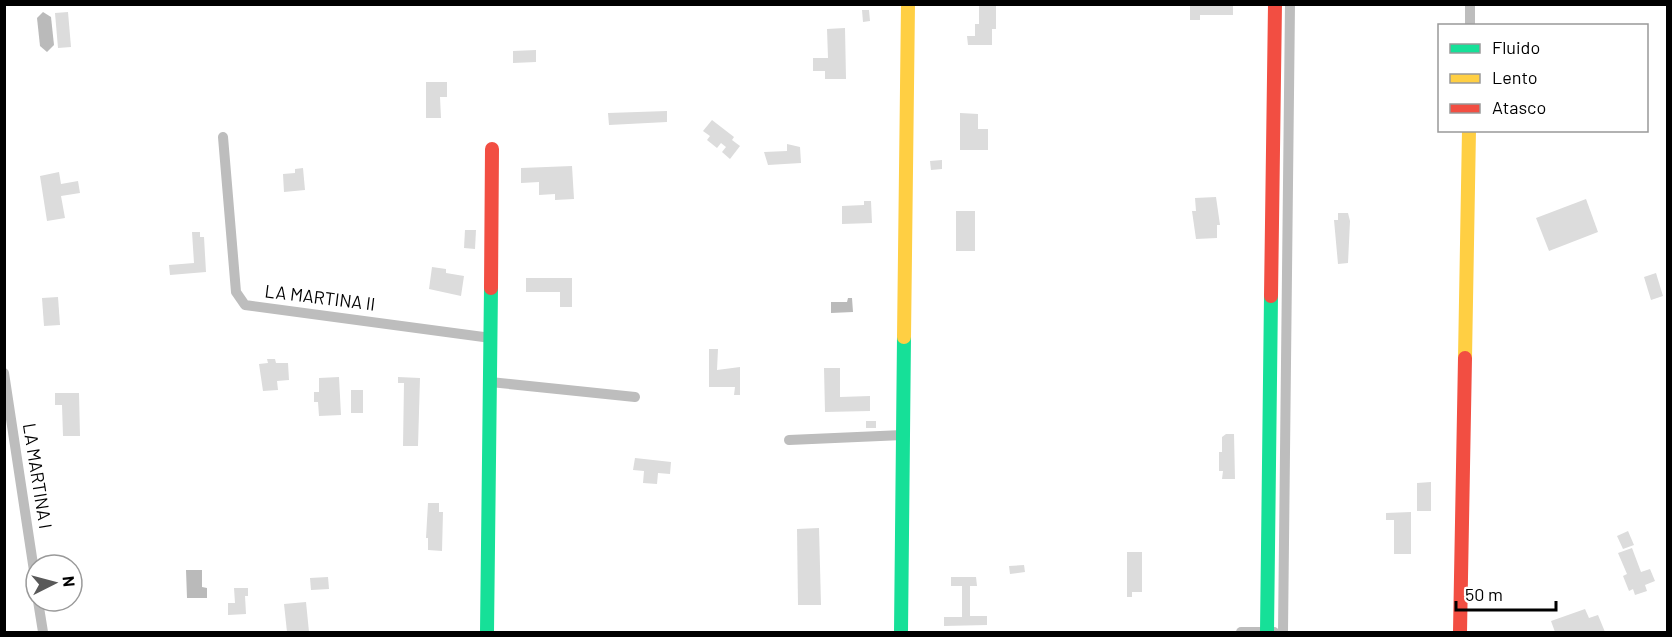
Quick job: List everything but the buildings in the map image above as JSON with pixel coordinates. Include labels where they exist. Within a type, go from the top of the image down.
[{"type":"street","points":[[901,633],[908,4]]},
{"type":"street","points":[[1267,632],[1275,4]]},
{"type":"street","points":[[1241,633],[1283,632],[1290,4]]},
{"type":"street","points":[[1470,4],[1470,24]]},
{"type":"street","points":[[1460,633],[1469,132]]},
{"type":"street","name":"LA MARTINA II","points":[[223,137],[236,292],[245,305],[491,338]]},
{"type":"street","points":[[487,633],[492,149]]},
{"type":"street","name":"LA MARTINA I","points":[[4,373],[31,553]]},
{"type":"street","points":[[490,382],[635,397]]},
{"type":"street","points":[[789,440],[903,435]]},
{"type":"street","points":[[40,613],[43,633]]},
{"type":"shaded area","points":[[43,12],[51,17],[54,45],[47,52],[40,46],[37,18]]},
{"type":"shaded area","points":[[848,298],[852,298],[853,312],[831,313],[831,302],[847,302]]},
{"type":"shaded area","points":[[186,570],[202,570],[202,587],[207,588],[207,598],[187,598]]},
{"type":"traffic: fast","points":[[487,632],[491,288]]},
{"type":"traffic: fast","points":[[1267,632],[1271,296]]},
{"type":"traffic: fast","points":[[901,632],[904,337]]},
{"type":"traffic: slow","points":[[904,337],[908,4]]},
{"type":"traffic: slow","points":[[1465,358],[1469,132]]},
{"type":"traffic: jam","points":[[1271,296],[1275,4]]},
{"type":"traffic: jam","points":[[491,288],[492,149]]},
{"type":"traffic: jam","points":[[1460,632],[1465,358]]}]
